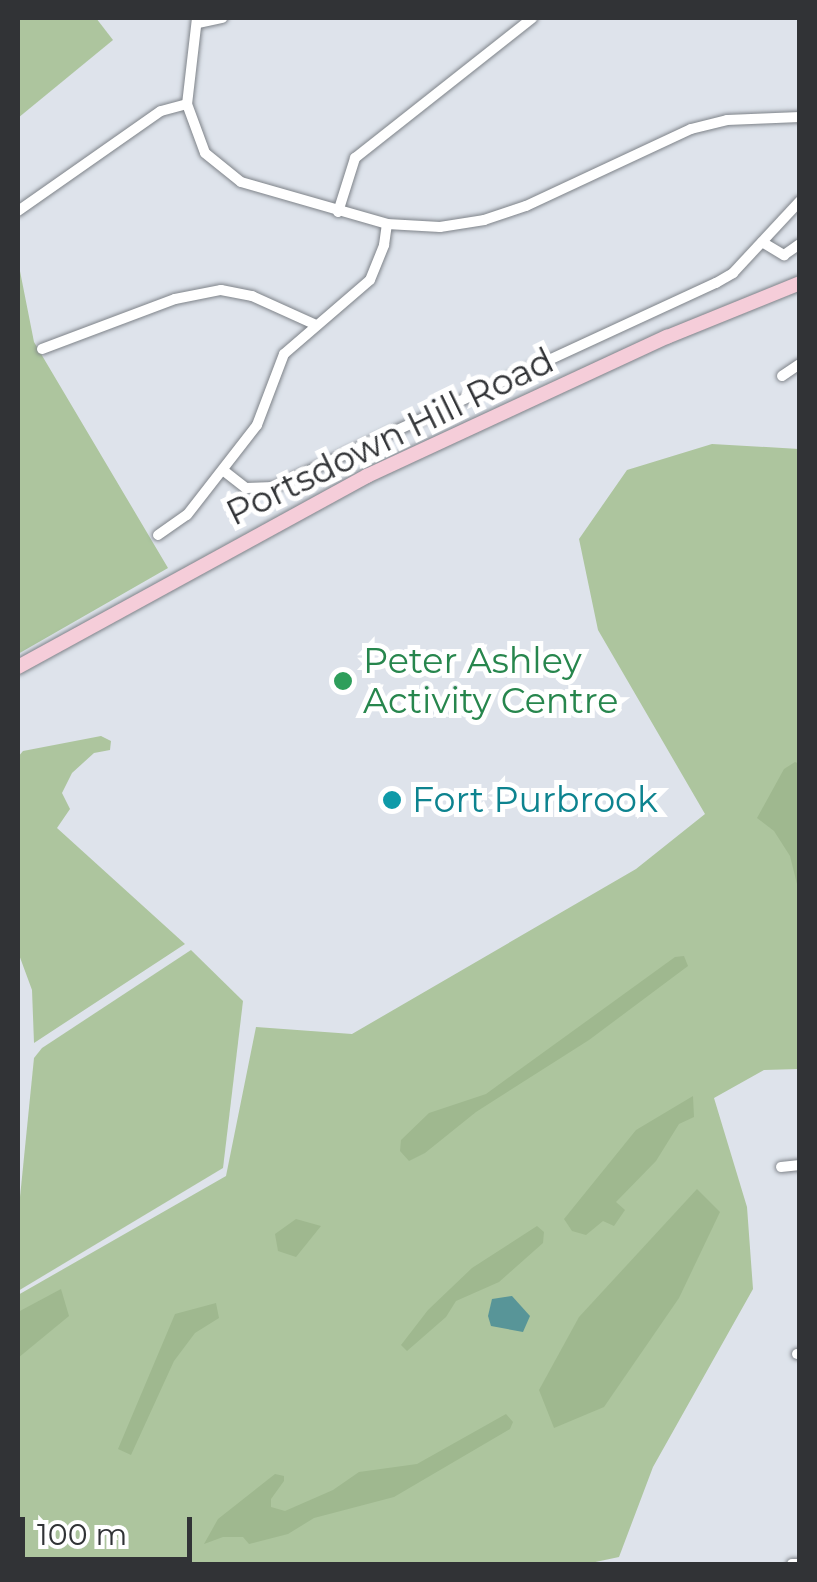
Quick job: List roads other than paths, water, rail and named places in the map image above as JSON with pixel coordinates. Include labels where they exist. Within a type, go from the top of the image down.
[{"type":"main road","name":"Portsdown Hill Road","points":[[18,667],[367,476],[667,337],[800,283]]},
{"type":"street","points":[[222,18],[198,20],[187,104],[205,152],[228,174],[338,212],[387,224],[440,227],[484,220],[539,200],[691,128],[727,120],[800,117]]},
{"type":"street","points":[[338,212],[350,168],[367,146],[532,18]]},
{"type":"street","points":[[18,211],[161,111],[187,104]]},
{"type":"street","points":[[224,471],[246,488],[274,487],[716,283],[733,274],[800,200]]},
{"type":"street","points":[[158,536],[187,514],[257,425],[284,354],[314,324],[370,280],[384,246],[387,224]]},
{"type":"street","points":[[762,242],[784,255],[800,244]]},
{"type":"street","points":[[42,349],[175,298],[222,290],[252,296],[314,324]]},
{"type":"street","points":[[55,344],[60,359]]},
{"type":"street","points":[[782,376],[800,364]]},
{"type":"street","points":[[781,1168],[800,1165]]},
{"type":"water","points":[[512,1296],[530,1316],[523,1332],[491,1326],[488,1316],[492,1299]]},
{"type":"place","name":"Peter Ashley Activity Centre","points":[[343,681]]},
{"type":"place","name":"Fort Purbrook","points":[[392,800]]}]
